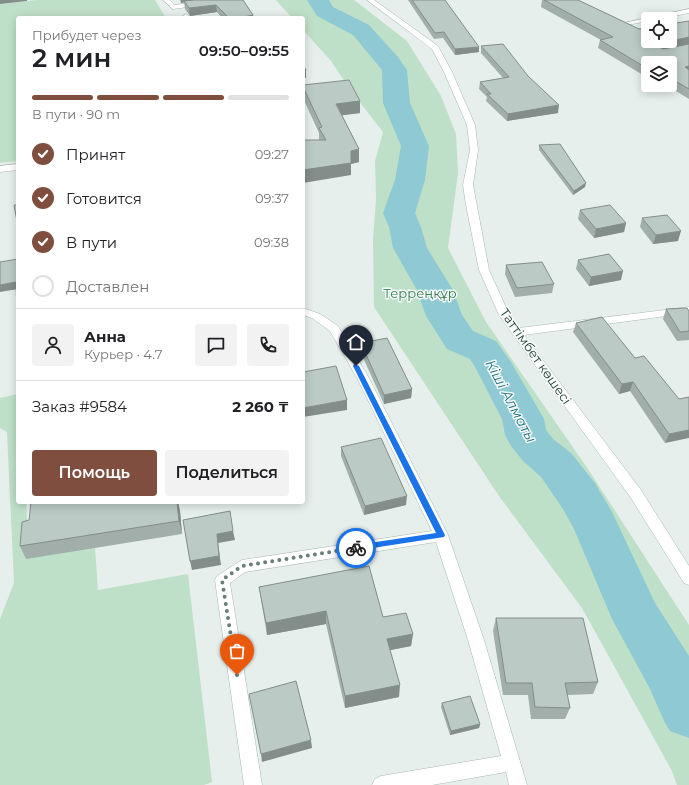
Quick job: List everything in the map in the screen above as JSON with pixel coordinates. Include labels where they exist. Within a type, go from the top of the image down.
[{"type":"street","points":[[166,0],[173,7],[224,0]]},
{"type":"street","name":"Таттімбет көшесі","points":[[370,0],[435,48],[448,72],[471,125],[474,150],[468,185],[484,270],[504,315],[636,494],[689,579]]},
{"type":"street","points":[[677,13],[689,11]]},
{"type":"street","points":[[627,23],[641,20]]},
{"type":"street","points":[[0,170],[16,167]]},
{"type":"street","points":[[517,332],[689,310]]},
{"type":"street","points":[[305,312],[316,316],[334,329],[338,335],[364,378],[441,535],[476,640],[518,785]]},
{"type":"street","points":[[254,785],[222,580],[242,566],[441,535]]},
{"type":"street","points":[[381,785],[511,763]]},
{"type":"green space","points":[[37,0],[155,0],[165,16],[16,16],[16,161],[0,163],[0,4]]},
{"type":"green space","name":"Терреңқұр","points":[[276,0],[354,0],[407,41],[441,96],[456,134],[458,173],[448,248],[486,322],[588,469],[689,625],[689,785],[677,785],[672,771],[582,608],[499,496],[374,307],[373,239],[376,199],[375,161],[383,132],[351,91],[331,61],[305,32],[305,16],[290,16]]},
{"type":"green space","points":[[16,394],[16,504],[26,504],[28,535],[95,548],[98,590],[188,574],[212,782],[204,785],[0,785],[0,619],[14,583],[7,432],[0,428],[0,398]]},
{"type":"building","points":[[243,0],[253,15],[227,16],[216,5],[189,8],[184,1]]},
{"type":"building","points":[[412,0],[445,0],[479,47],[455,49],[444,32],[435,33]]},
{"type":"building","points":[[544,0],[578,0],[639,29],[641,29],[641,48],[677,48],[677,46],[689,44],[689,66],[685,67],[689,70],[689,89],[677,82],[677,56],[641,56],[641,65],[600,40],[613,37]]},
{"type":"building","points":[[689,21],[689,37],[677,40],[677,23]]},
{"type":"building","points":[[503,44],[528,76],[559,105],[508,114],[487,94],[491,94],[480,82],[509,77],[481,46]]},
{"type":"building","points":[[349,80],[360,101],[336,104],[359,149],[351,151],[351,163],[305,170],[305,140],[326,140],[319,128],[322,127],[305,91],[305,85]]},
{"type":"building","points":[[560,144],[586,183],[574,191],[539,145]]},
{"type":"building","points":[[14,205],[16,205],[16,216]]},
{"type":"building","points":[[610,205],[626,223],[596,229],[580,210]]},
{"type":"building","points":[[667,215],[681,231],[656,235],[642,218]]},
{"type":"building","points":[[609,254],[623,271],[591,277],[578,260]]},
{"type":"building","points":[[16,259],[16,282],[0,285],[0,262]]},
{"type":"building","points":[[542,262],[554,284],[517,288],[506,265]]},
{"type":"building","points":[[687,308],[689,311],[689,331],[680,332],[666,309]]},
{"type":"building","points":[[602,317],[635,358],[644,356],[679,399],[689,397],[689,430],[669,434],[633,382],[622,384],[576,323]]},
{"type":"building","points":[[387,338],[412,389],[384,395],[361,343]]},
{"type":"building","points":[[336,366],[347,400],[305,408],[305,372]]},
{"type":"building","points":[[381,438],[407,496],[365,506],[341,447]]},
{"type":"building","points":[[31,504],[177,504],[179,521],[20,546],[22,522],[29,520]]},
{"type":"building","points":[[230,511],[233,531],[217,534],[219,556],[190,561],[183,520]]},
{"type":"building","points":[[369,566],[383,617],[406,613],[413,634],[387,639],[400,685],[345,696],[326,611],[266,623],[259,587]]},
{"type":"building","points":[[496,618],[583,618],[598,682],[565,683],[570,708],[535,707],[532,683],[506,683]]},
{"type":"building","points":[[296,681],[311,740],[261,754],[249,694]]},
{"type":"building","points":[[470,696],[480,724],[451,731],[442,703]]},
{"type":"waterway","name":"Кіші Алматы","points":[[318,0],[321,7],[325,11],[361,30],[392,66],[396,74],[395,90],[401,117],[413,137],[415,146],[410,180],[399,213],[405,227],[410,248],[435,290],[444,316],[460,340],[483,350],[492,362],[523,419],[526,435],[538,450],[556,465],[579,496],[596,525],[637,619],[671,675],[684,705],[689,712]]},
{"type":"way so far","points":[[237,675],[222,580],[242,566],[356,548]]},
{"type":"route","points":[[356,366],[364,378],[441,535],[356,548]]}]
